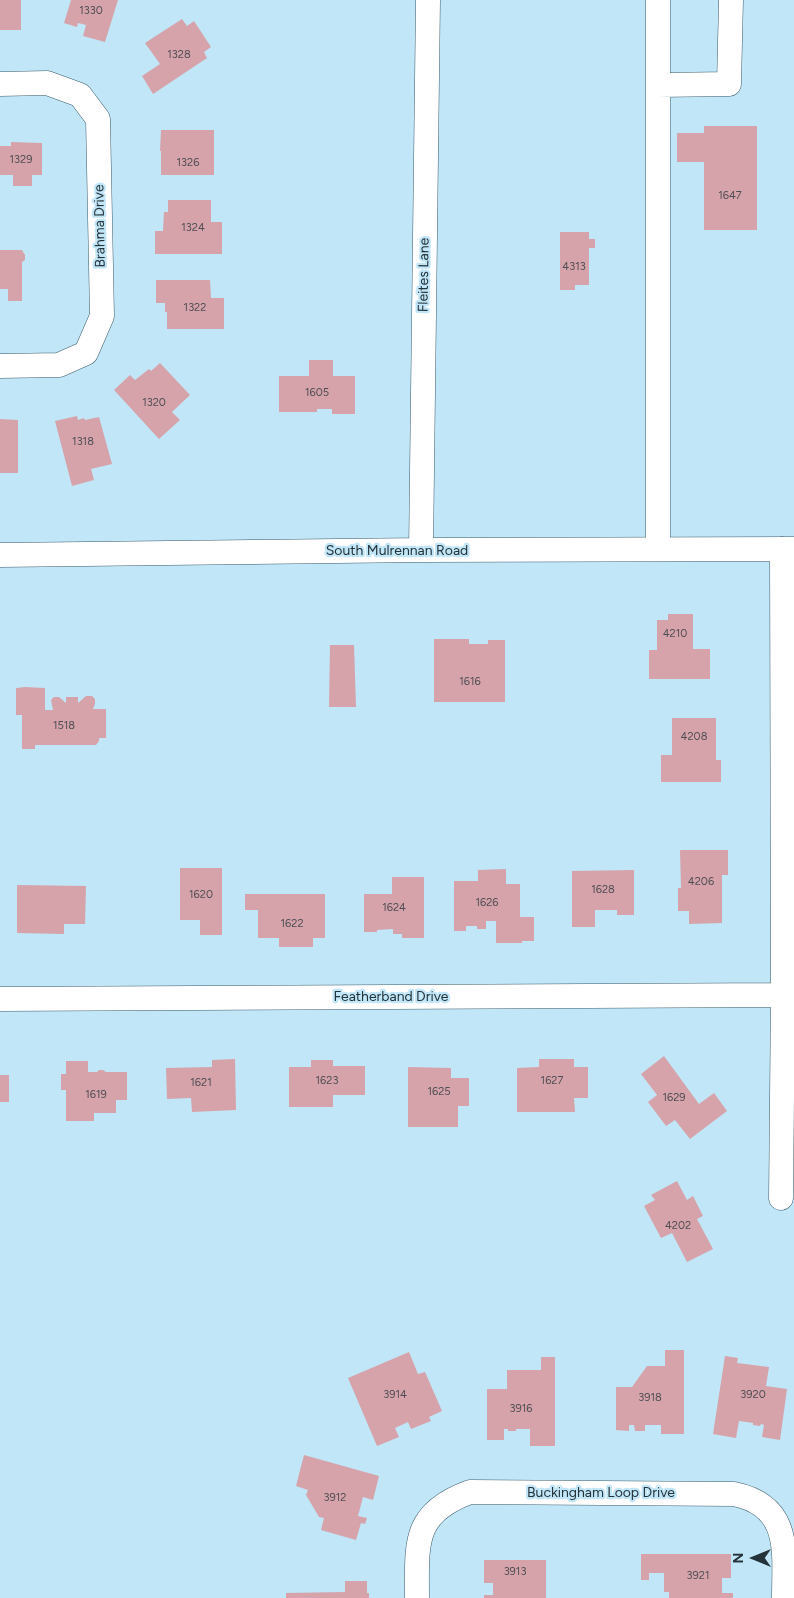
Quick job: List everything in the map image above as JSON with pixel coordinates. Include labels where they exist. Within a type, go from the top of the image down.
[{"type":"street","name":"Fleites Lane","points":[[421,550],[428,0]]},
{"type":"street","points":[[658,0],[658,549]]},
{"type":"street","points":[[658,85],[729,84],[730,0]]},
{"type":"street","name":"Brahma Drive","points":[[0,84],[46,83],[80,95],[98,119],[102,316],[86,353],[60,365],[0,366]]},
{"type":"street","name":"South Mulrennan Road","points":[[0,555],[421,550],[788,549]]},
{"type":"street","points":[[781,1198],[788,549]]},
{"type":"street","name":"Featherband Drive","points":[[0,999],[783,995]]},
{"type":"street","name":"Buckingham Loop Drive","points":[[417,1598],[417,1553],[428,1518],[446,1502],[470,1492],[734,1494],[746,1497],[760,1504],[780,1526],[783,1542],[784,1598]]},
{"type":"building","points":[[0,0],[21,0],[21,30],[0,30]]},
{"type":"building","points":[[71,0],[118,0],[105,42],[83,36],[86,25],[78,23],[77,27],[64,23]]},
{"type":"building","points":[[182,19],[187,26],[194,21],[211,47],[204,52],[207,58],[153,94],[142,76],[160,64],[145,43]]},
{"type":"building","points":[[704,126],[757,126],[757,230],[704,230],[704,162],[677,162],[677,133],[704,133]]},
{"type":"building","points":[[161,130],[214,130],[214,175],[161,175]]},
{"type":"building","points":[[11,142],[42,143],[42,175],[32,175],[32,186],[13,186],[13,175],[0,175],[0,146],[11,146]]},
{"type":"building","points":[[168,200],[211,200],[211,222],[222,222],[222,254],[155,254],[155,231],[163,231],[164,212],[168,212]]},
{"type":"building","points":[[560,232],[589,232],[589,239],[595,239],[595,248],[589,248],[589,285],[575,285],[575,290],[560,290]]},
{"type":"building","points":[[0,250],[22,250],[25,255],[25,260],[22,262],[22,301],[8,301],[8,289],[0,289]]},
{"type":"building","points":[[156,280],[210,280],[211,298],[224,298],[224,329],[167,329],[165,303],[156,303]]},
{"type":"building","points":[[309,360],[333,360],[333,376],[355,376],[355,414],[332,414],[332,409],[317,409],[317,412],[279,412],[279,376],[309,376]]},
{"type":"building","points":[[160,363],[190,395],[172,412],[180,420],[159,439],[114,390],[130,375],[135,380],[149,369],[151,371]]},
{"type":"building","points":[[77,416],[78,420],[99,417],[112,464],[91,469],[94,480],[72,486],[55,421]]},
{"type":"building","points":[[0,419],[18,420],[18,473],[0,473]]},
{"type":"building","points":[[668,614],[693,614],[693,649],[710,649],[710,679],[649,679],[649,650],[657,650],[657,620],[668,620]]},
{"type":"building","points":[[434,639],[469,639],[469,644],[488,644],[488,640],[505,640],[505,702],[434,702]]},
{"type":"building","points":[[330,645],[354,645],[356,707],[329,707]]},
{"type":"building","points":[[16,688],[45,688],[45,710],[53,710],[51,700],[54,697],[59,697],[66,703],[66,697],[78,697],[78,703],[86,696],[92,696],[95,699],[93,709],[106,709],[106,738],[99,738],[96,745],[35,745],[35,749],[22,749],[22,715],[16,715]]},
{"type":"building","points":[[672,718],[716,718],[716,760],[721,760],[721,782],[661,782],[661,755],[672,755]]},
{"type":"building","points":[[680,850],[728,850],[728,875],[722,875],[722,923],[689,924],[689,911],[678,911],[678,888],[681,888]]},
{"type":"building","points":[[180,868],[222,868],[222,935],[200,935],[200,920],[180,920]]},
{"type":"building","points":[[506,869],[506,884],[520,884],[520,917],[534,917],[534,941],[496,943],[496,921],[486,921],[486,929],[477,929],[477,926],[466,926],[466,931],[454,931],[454,881],[478,881],[478,870]]},
{"type":"building","points":[[634,870],[634,915],[617,915],[617,910],[595,910],[595,927],[572,927],[572,871]]},
{"type":"building","points":[[392,877],[424,877],[424,938],[402,938],[402,934],[393,934],[393,929],[364,932],[364,894],[392,894]]},
{"type":"building","points":[[17,885],[86,886],[85,924],[64,924],[64,934],[17,933]]},
{"type":"building","points":[[245,894],[325,894],[325,938],[313,938],[313,947],[279,947],[279,938],[258,938],[258,910],[245,910]]},
{"type":"building","points":[[664,1056],[699,1104],[714,1093],[727,1111],[690,1139],[675,1120],[666,1126],[648,1102],[657,1095],[641,1074]]},
{"type":"building","points":[[235,1059],[236,1110],[192,1112],[191,1098],[167,1099],[166,1068],[212,1067],[212,1060]]},
{"type":"building","points":[[539,1059],[574,1059],[574,1067],[588,1067],[588,1098],[574,1098],[575,1112],[517,1112],[517,1068],[539,1067]]},
{"type":"building","points":[[311,1060],[333,1060],[333,1066],[365,1066],[365,1095],[333,1095],[333,1107],[289,1107],[289,1067],[311,1067]]},
{"type":"building","points":[[66,1061],[88,1061],[88,1072],[103,1070],[106,1072],[127,1072],[127,1100],[116,1100],[116,1113],[94,1113],[94,1121],[66,1121],[66,1090],[61,1090],[61,1074],[66,1074]]},
{"type":"building","points":[[408,1067],[451,1068],[451,1078],[469,1078],[469,1106],[458,1106],[458,1127],[408,1127]]},
{"type":"building","points":[[0,1075],[9,1075],[9,1102],[0,1102]]},
{"type":"building","points":[[677,1181],[687,1200],[693,1196],[703,1216],[697,1219],[713,1249],[687,1262],[672,1233],[661,1238],[644,1206],[655,1200],[651,1195]]},
{"type":"building","points":[[665,1350],[684,1350],[684,1434],[661,1434],[661,1425],[645,1425],[645,1431],[635,1431],[634,1425],[629,1425],[629,1431],[616,1430],[616,1387],[632,1387],[647,1366],[665,1366]]},
{"type":"building","points":[[409,1352],[418,1374],[425,1372],[442,1411],[429,1417],[431,1421],[411,1429],[408,1422],[395,1428],[399,1437],[377,1446],[348,1378]]},
{"type":"building","points":[[725,1356],[738,1358],[737,1363],[769,1367],[766,1386],[787,1389],[780,1440],[762,1437],[764,1425],[753,1425],[753,1423],[739,1421],[736,1438],[713,1434]]},
{"type":"building","points":[[541,1357],[555,1357],[555,1446],[530,1446],[530,1429],[508,1431],[508,1429],[504,1429],[504,1440],[487,1440],[487,1389],[507,1389],[507,1370],[541,1370]]},
{"type":"building","points":[[304,1455],[379,1476],[373,1500],[363,1497],[358,1516],[367,1518],[365,1524],[361,1523],[356,1540],[321,1530],[324,1518],[319,1517],[306,1495],[308,1490],[296,1486]]},
{"type":"building","points":[[641,1554],[731,1554],[731,1578],[722,1578],[722,1593],[733,1593],[733,1598],[669,1598],[669,1592],[664,1592],[664,1573],[649,1573],[649,1580],[641,1580]]},
{"type":"building","points":[[484,1560],[546,1560],[546,1598],[484,1598],[484,1595],[493,1595],[493,1583],[484,1583]]},
{"type":"building","points":[[345,1581],[367,1581],[369,1598],[286,1598],[286,1593],[345,1592]]}]
